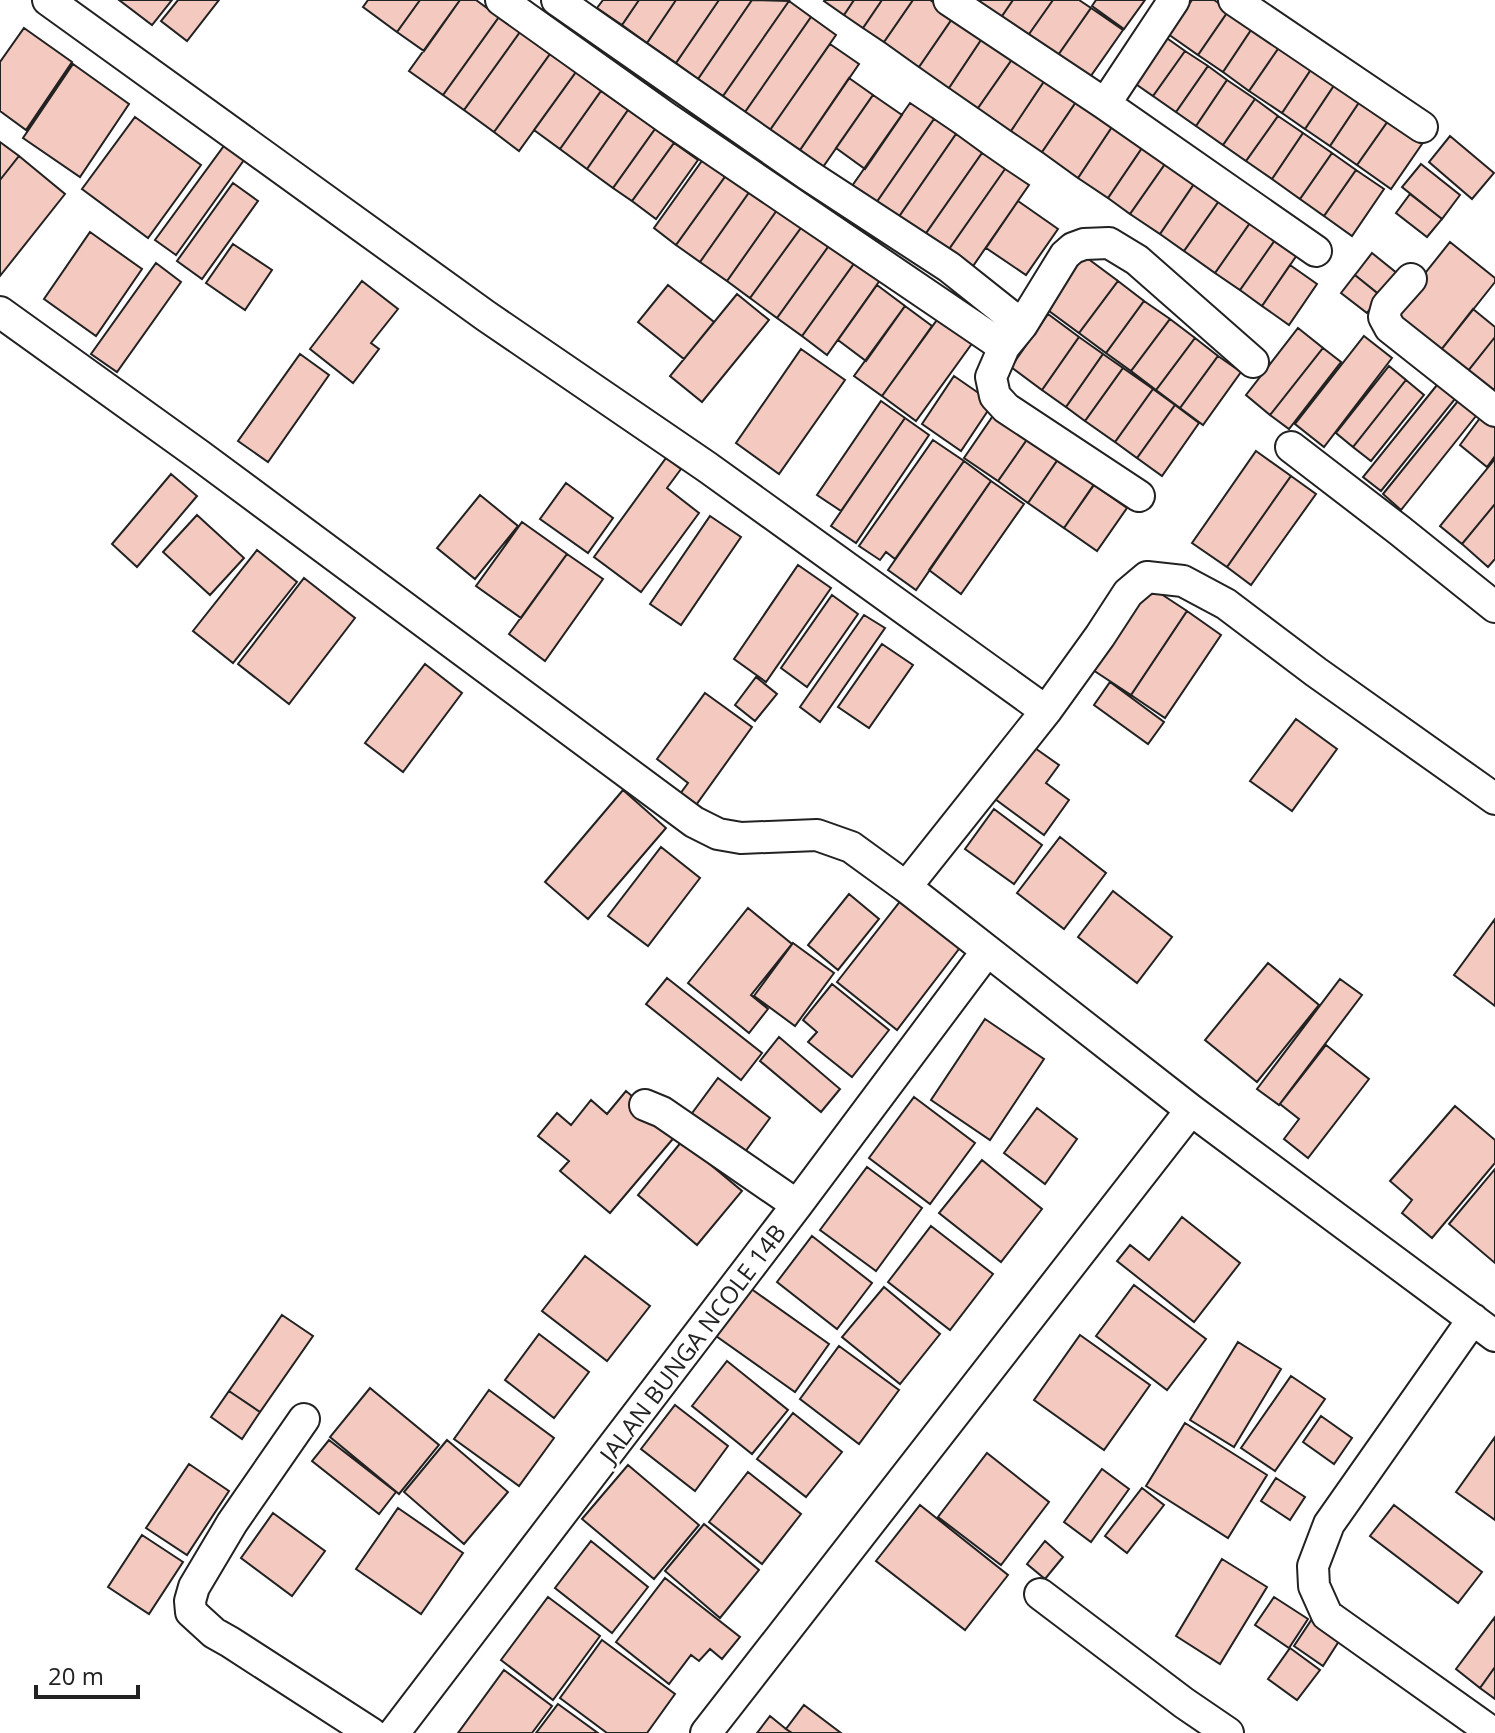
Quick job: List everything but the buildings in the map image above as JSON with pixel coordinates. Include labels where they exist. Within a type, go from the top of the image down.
[{"type":"street","points":[[48,0],[486,316],[707,467],[1046,711]]},
{"type":"street","points":[[501,0],[668,119],[1013,336]]},
{"type":"street","points":[[557,0],[808,175],[949,267],[1013,336]]},
{"type":"street","points":[[949,0],[1316,251]]},
{"type":"street","points":[[1105,104],[1174,0]]},
{"type":"street","points":[[1234,0],[1422,127]]},
{"type":"street","points":[[1139,496],[1006,408],[995,396],[991,377],[1013,336],[1065,255],[1084,244],[1109,243],[1137,260],[1253,362]]},
{"type":"street","points":[[1411,279],[1387,306],[1384,317],[1390,328],[1495,411]]},
{"type":"street","points":[[0,312],[212,464],[694,822],[718,834],[741,838],[817,835],[851,847],[1191,1110],[1484,1328],[1329,1524],[1313,1566],[1314,1586],[1327,1615],[1493,1733]]},
{"type":"street","points":[[1291,447],[1495,607]]},
{"type":"street","points":[[906,887],[1046,711],[1128,593],[1147,577],[1183,581],[1226,604],[1495,799]]},
{"type":"street","name":"JALAN BUNGA NCOLE 14B","points":[[394,1733],[987,951]]},
{"type":"street","points":[[645,1105],[662,1112],[797,1205]]},
{"type":"street","points":[[706,1733],[1191,1110]]},
{"type":"street","points":[[304,1419],[232,1523],[194,1587],[191,1612],[214,1633],[371,1733]]},
{"type":"street","points":[[1040,1594],[1228,1733]]}]
